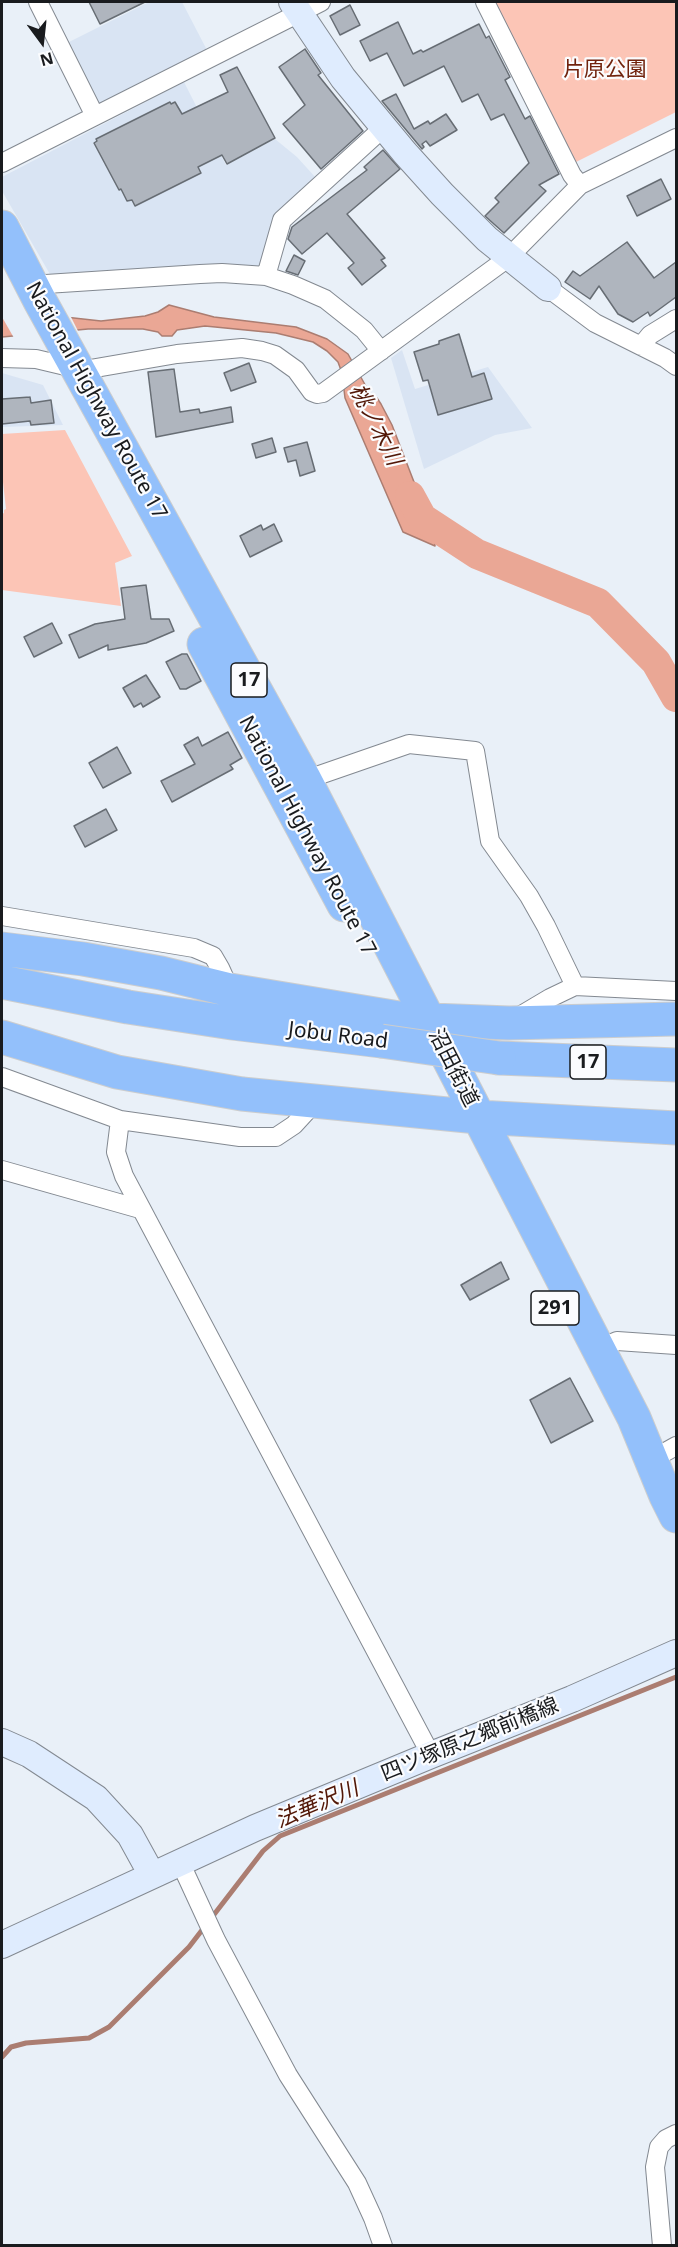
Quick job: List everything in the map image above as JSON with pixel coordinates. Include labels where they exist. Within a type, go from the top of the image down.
[{"type":"highway","name":"National Highway Route 17","points":[[2,227],[23,291],[57,354],[305,780],[417,1020],[465,1115]]},
{"type":"highway","name":"National Highway Route 17","points":[[57,354],[163,567],[417,1020]]},
{"type":"highway","points":[[2,949],[83,959],[161,973],[230,990],[417,1020],[508,1023],[676,1019]]},
{"type":"highway","name":"Jobu Road","points":[[2,982],[128,1007],[220,1022],[499,1058],[676,1065]]},
{"type":"highway","points":[[2,1037],[117,1072],[242,1094],[465,1115],[674,1131]]},
{"type":"highway","name":"291","points":[[465,1115],[598,1349],[634,1418],[664,1453],[671,1506]]},
{"type":"highway","name":"291","points":[[465,1115],[493,1196],[635,1453],[671,1506]]},
{"type":"main road","points":[[304,5],[343,78],[383,128],[442,194],[508,258],[548,288]]},
{"type":"main road","name":"四ツ塚原之郷前橋線","points":[[2,1945],[255,1828],[572,1699],[676,1653]]},
{"type":"main road","points":[[2,1742],[29,1754],[96,1798],[130,1835],[152,1875]]},
{"type":"street","points":[[38,2],[95,116]]},
{"type":"street","points":[[485,2],[572,176],[580,185]]},
{"type":"street","points":[[2,163],[304,5]]},
{"type":"street","points":[[266,276],[282,220],[383,128]]},
{"type":"street","points":[[2,358],[57,354],[97,369],[177,354],[242,348],[262,351],[287,362],[312,392],[317,394],[328,390],[508,258],[580,185],[676,138]]},
{"type":"street","points":[[23,291],[46,284],[211,273],[266,276],[325,299],[364,330],[381,351]]},
{"type":"street","points":[[548,288],[595,322],[676,366]]},
{"type":"street","points":[[641,346],[650,335],[676,319]]},
{"type":"street","points":[[305,780],[409,744],[475,751],[490,841],[546,926],[575,986]]},
{"type":"street","points":[[2,915],[194,948],[213,956],[230,990]]},
{"type":"street","points":[[508,1023],[575,986],[676,991]]},
{"type":"street","points":[[2,1077],[120,1120],[240,1137],[276,1137],[294,1125],[316,1101]]},
{"type":"street","points":[[120,1120],[116,1152],[124,1176],[140,1209],[431,1755]]},
{"type":"street","points":[[2,1170],[140,1209]]},
{"type":"street","points":[[598,1349],[617,1341],[676,1346]]},
{"type":"street","points":[[180,1862],[216,1940],[288,2075],[357,2183],[383,2246]]},
{"type":"street","points":[[662,2246],[655,2167],[659,2147],[666,2139],[676,2134]]},
{"type":"shaded area","points":[[149,2],[182,2],[209,54],[105,106],[98,103],[67,43]]},
{"type":"shaded area","points":[[184,82],[226,165],[275,139],[297,157],[316,178],[275,214],[265,262],[259,268],[51,276],[2,191],[2,177]]},
{"type":"shaded area","points":[[402,350],[415,389],[488,367],[532,428],[495,435],[424,469],[391,358]]},
{"type":"shaded area","points":[[2,373],[43,385],[63,425],[2,427]]},
{"type":"green space","name":"片原公園","points":[[495,2],[676,2],[676,112],[574,163]]},
{"type":"green space","points":[[65,430],[132,556],[115,563],[121,606],[2,590],[2,514],[6,509],[2,473],[2,434]]},
{"type":"water","points":[[169,305],[214,317],[296,327],[327,339],[348,354],[373,399],[377,398],[381,404],[392,425],[414,482],[433,510],[435,546],[403,532],[345,398],[342,373],[338,362],[313,342],[276,333],[205,326],[177,330],[172,336],[162,336],[158,332],[143,329],[88,329],[2,337],[2,310],[101,321],[145,316]]},
{"type":"pier","points":[[2,307],[70,315],[79,333],[14,338],[2,317]]},
{"type":"building","points":[[89,2],[145,2],[100,24]]},
{"type":"building","points":[[350,5],[360,25],[340,35],[330,16]]},
{"type":"building","points":[[398,22],[413,54],[421,50],[423,52],[479,24],[486,38],[489,36],[510,77],[505,80],[525,119],[530,116],[559,174],[539,185],[546,191],[504,233],[485,216],[499,202],[495,198],[529,163],[504,114],[491,120],[478,94],[462,102],[444,66],[404,86],[387,53],[370,61],[360,41]]},
{"type":"building","points":[[305,49],[321,73],[318,75],[363,131],[321,169],[283,124],[305,105],[279,67]]},
{"type":"building","points":[[237,67],[275,138],[227,164],[222,155],[198,167],[201,173],[135,206],[132,200],[127,201],[94,143],[96,139],[170,102],[171,104],[175,102],[182,114],[228,92],[220,75]]},
{"type":"building","points":[[396,94],[414,129],[428,121],[430,124],[446,114],[457,130],[430,146],[426,141],[422,144],[424,147],[422,149],[382,101]]},
{"type":"building","points":[[383,150],[400,169],[347,214],[385,258],[381,260],[386,266],[362,285],[348,268],[354,263],[327,233],[302,254],[288,239],[292,227],[367,170],[364,167]]},
{"type":"building","points":[[661,179],[671,199],[637,216],[627,196]]},
{"type":"building","points":[[627,242],[654,278],[676,262],[676,297],[650,316],[648,312],[633,322],[618,314],[599,286],[590,299],[565,282],[573,271],[580,276]]},
{"type":"building","points":[[294,255],[305,261],[298,275],[286,271]]},
{"type":"building","points":[[459,334],[472,377],[484,373],[492,399],[438,415],[428,380],[423,381],[414,352],[439,344],[439,341]]},
{"type":"building","points":[[249,363],[256,382],[231,391],[224,373]]},
{"type":"building","points":[[174,369],[180,412],[199,409],[200,413],[231,407],[233,422],[156,437],[148,372]]},
{"type":"building","points":[[30,397],[31,403],[51,400],[54,423],[31,425],[30,421],[2,424],[2,399]]},
{"type":"building","points":[[272,438],[276,452],[256,458],[252,444]]},
{"type":"building","points":[[307,442],[315,471],[300,476],[296,460],[288,462],[284,448]]},
{"type":"building","points":[[274,524],[282,541],[250,557],[240,536],[261,525],[263,530]]},
{"type":"building","points":[[146,585],[151,619],[169,619],[174,631],[146,643],[108,650],[108,645],[79,658],[69,635],[95,624],[125,619],[121,588]]},
{"type":"building","points":[[52,623],[62,643],[34,657],[24,637]]},
{"type":"building","points":[[187,654],[201,681],[186,689],[180,689],[166,662]]},
{"type":"building","points":[[146,675],[160,697],[143,707],[141,703],[134,707],[123,688]]},
{"type":"building","points":[[228,732],[242,758],[230,765],[233,769],[172,802],[161,781],[195,764],[184,745],[198,737],[202,746]]},
{"type":"building","points":[[117,747],[131,773],[103,788],[89,763]]},
{"type":"building","points":[[106,809],[117,830],[85,847],[74,826]]},
{"type":"building","points":[[501,1262],[509,1279],[470,1300],[461,1285]]},
{"type":"building","points":[[570,1378],[593,1421],[551,1443],[530,1400]]},
{"type":"waterway","name":"桃ノ木川","points":[[410,496],[422,518],[477,554],[598,603],[656,662],[676,697]]},
{"type":"waterway","name":"法華沢川","points":[[2,2057],[11,2047],[26,2043],[89,2038],[109,2027],[189,1947],[263,1851],[280,1836],[676,1677]]}]
